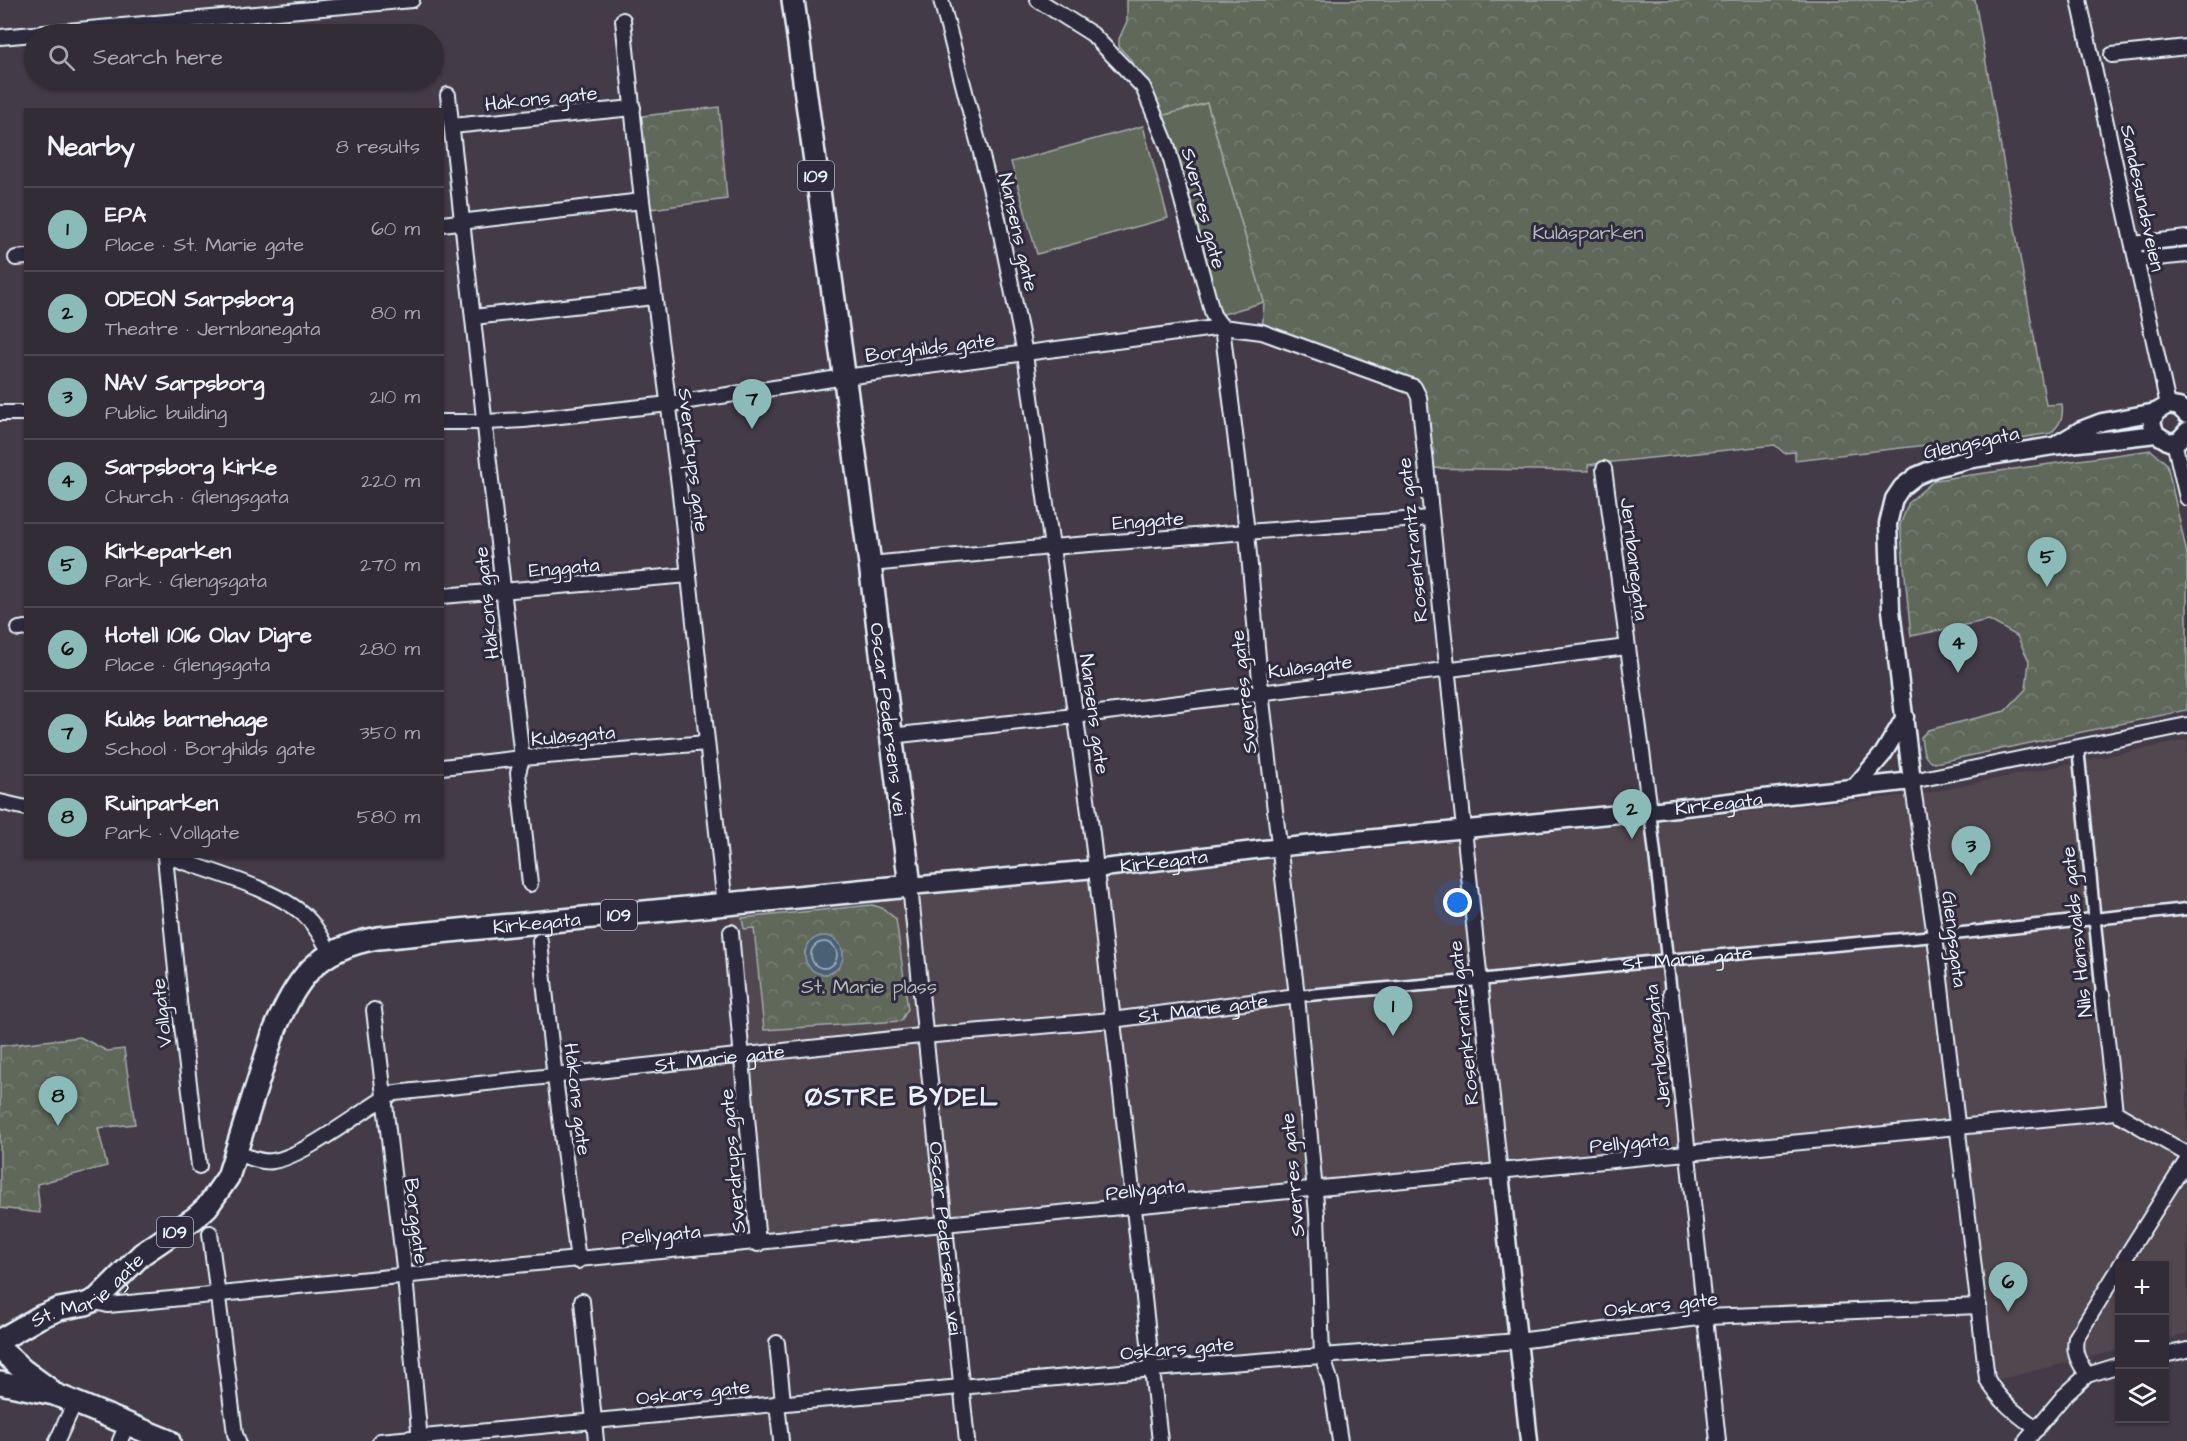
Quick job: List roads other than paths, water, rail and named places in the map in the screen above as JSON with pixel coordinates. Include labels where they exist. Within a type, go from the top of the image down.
[{"type":"main road","name":"Oscar Pedersens vei","points":[[793,0],[870,564],[910,886]]},
{"type":"main road","name":"Kirkegata","points":[[330,952],[378,938],[910,886]]},
{"type":"main road","name":"St. Marie gate","points":[[0,1340],[40,1317],[59,1309],[86,1304],[97,1299],[142,1254],[195,1218],[207,1207],[228,1177],[273,1034],[293,990],[330,952]]},
{"type":"main road","points":[[0,1348],[14,1363],[54,1394]]},
{"type":"main road","points":[[0,1383],[54,1394],[75,1402],[124,1432],[169,1441]]},
{"type":"street","points":[[144,24],[411,0]]},
{"type":"street","name":"Nansens gate","points":[[941,0],[997,213],[1025,354],[1076,716],[1160,1441]]},
{"type":"street","name":"Sverres gate","points":[[1038,0],[1092,34],[1143,87],[1167,145],[1214,315],[1222,327],[1247,532],[1261,692],[1297,996],[1315,1192],[1322,1355],[1331,1383],[1340,1441]]},
{"type":"street","name":"Sandesundsveien","points":[[2079,0],[2136,260],[2176,410]]},
{"type":"street","name":"Sverdrups gate","points":[[623,20],[642,201],[689,575],[725,904]]},
{"type":"street","points":[[0,37],[24,35]]},
{"type":"street","points":[[2112,55],[2187,47]]},
{"type":"street","name":"Håkons gate","points":[[448,95],[522,758],[518,773],[530,884]]},
{"type":"street","name":"Håkons gate","points":[[452,126],[633,108]]},
{"type":"street","points":[[444,224],[642,201]]},
{"type":"street","points":[[2133,244],[2187,238]]},
{"type":"street","points":[[2136,260],[2187,255]]},
{"type":"street","points":[[472,317],[654,297]]},
{"type":"street","name":"Borghilds gate","points":[[444,422],[524,420],[669,404],[845,377],[1222,327],[1245,328],[1262,333],[1414,387]]},
{"type":"street","name":"Rosenkrantz gate","points":[[1414,387],[1419,397],[1529,1441]]},
{"type":"street","points":[[2176,410],[2152,423],[2156,434],[2164,441],[2184,434],[2187,498]]},
{"type":"street","name":"Glengsgata","points":[[2053,446],[2081,430],[2102,422],[2176,410]]},
{"type":"street","points":[[0,413],[24,413]]},
{"type":"street","name":"Glengsgata","points":[[2037,1429],[1996,1395],[1987,1379],[1935,936],[1912,781],[1891,610],[1888,524],[1894,499],[1902,487],[1916,476],[1935,468],[1966,460],[2053,446],[2156,434]]},
{"type":"street","name":"Jernbanegata","points":[[1604,469],[1650,811],[1718,1441]]},
{"type":"street","name":"Enggate","points":[[870,564],[1051,547],[1430,518]]},
{"type":"street","name":"Enggata","points":[[444,596],[689,575]]},
{"type":"street","name":"Kulåsgate","points":[[890,736],[1076,716],[1627,647]]},
{"type":"street","points":[[1854,788],[1883,754],[1905,717]]},
{"type":"street","name":"Kirkegata","points":[[910,886],[1650,811],[1912,781],[2187,725]]},
{"type":"street","name":"Kulåsgata","points":[[444,767],[707,743]]},
{"type":"street","name":"Nils Hønsvalds gate","points":[[2078,747],[2115,1112]]},
{"type":"street","points":[[0,802],[24,808]]},
{"type":"street","name":"Vollgate","points":[[166,858],[179,1001],[199,1166]]},
{"type":"street","points":[[172,858],[270,893],[291,903],[310,920],[330,952]]},
{"type":"street","name":"Oscar Pedersens vei","points":[[910,886],[967,1441]]},
{"type":"street","name":"St. Marie gate","points":[[237,1153],[261,1161],[273,1161],[293,1156],[395,1093],[743,1055],[1112,1020],[1297,996],[1935,936],[2187,909]]},
{"type":"street","name":"Sverdrups gate","points":[[731,932],[758,1244]]},
{"type":"street","name":"Håkons gate","points":[[540,942],[578,1261]]},
{"type":"street","name":"Borggate","points":[[374,1010],[405,1276],[420,1439]]},
{"type":"street","points":[[2115,1112],[2187,1154]]},
{"type":"street","name":"Pellygata","points":[[97,1299],[108,1305],[219,1295],[1134,1210],[2115,1112]]},
{"type":"street","points":[[2123,1261],[2187,1160]]},
{"type":"street","points":[[210,1233],[235,1434],[238,1441]]},
{"type":"street","points":[[2087,1375],[2074,1350],[2076,1338],[2115,1274]]},
{"type":"street","points":[[582,1301],[596,1441]]},
{"type":"street","name":"Oskars gate","points":[[381,1441],[1322,1355],[1518,1341],[1706,1317],[1978,1306]]},
{"type":"street","points":[[777,1343],[781,1441]]},
{"type":"street","points":[[2169,1354],[2187,1350]]},
{"type":"street","points":[[2026,1441],[2063,1397],[2087,1375],[2115,1367]]},
{"type":"street","points":[[57,1441],[75,1402]]},
{"type":"water","points":[[824,936],[837,942],[843,955],[837,968],[824,974],[811,968],[805,955],[811,942]]},
{"type":"place","name":"Kulås barnehage","points":[[752,429]]},
{"type":"place","name":"Kirkeparken","points":[[2047,587]]},
{"type":"place","name":"Sarpsborg kirke","points":[[1958,673]]},
{"type":"place","name":"ODEON Sarpsborg","points":[[1632,839]]},
{"type":"place","name":"NAV Sarpsborg","points":[[1971,876]]},
{"type":"place","name":"EPA","points":[[1393,1036]]},
{"type":"place","name":"Ruinparken","points":[[58,1126]]},
{"type":"place","name":"Hotell 1016 Olav Digre","points":[[2008,1312]]},
{"type":"district","name":"ØSTRE BYDEL","points":[[902,1096]]},
{"type":"park label","name":"Kulåsparken","points":[[1588,232]]},
{"type":"park label","name":"St. Marie plass","points":[[869,986]]}]
